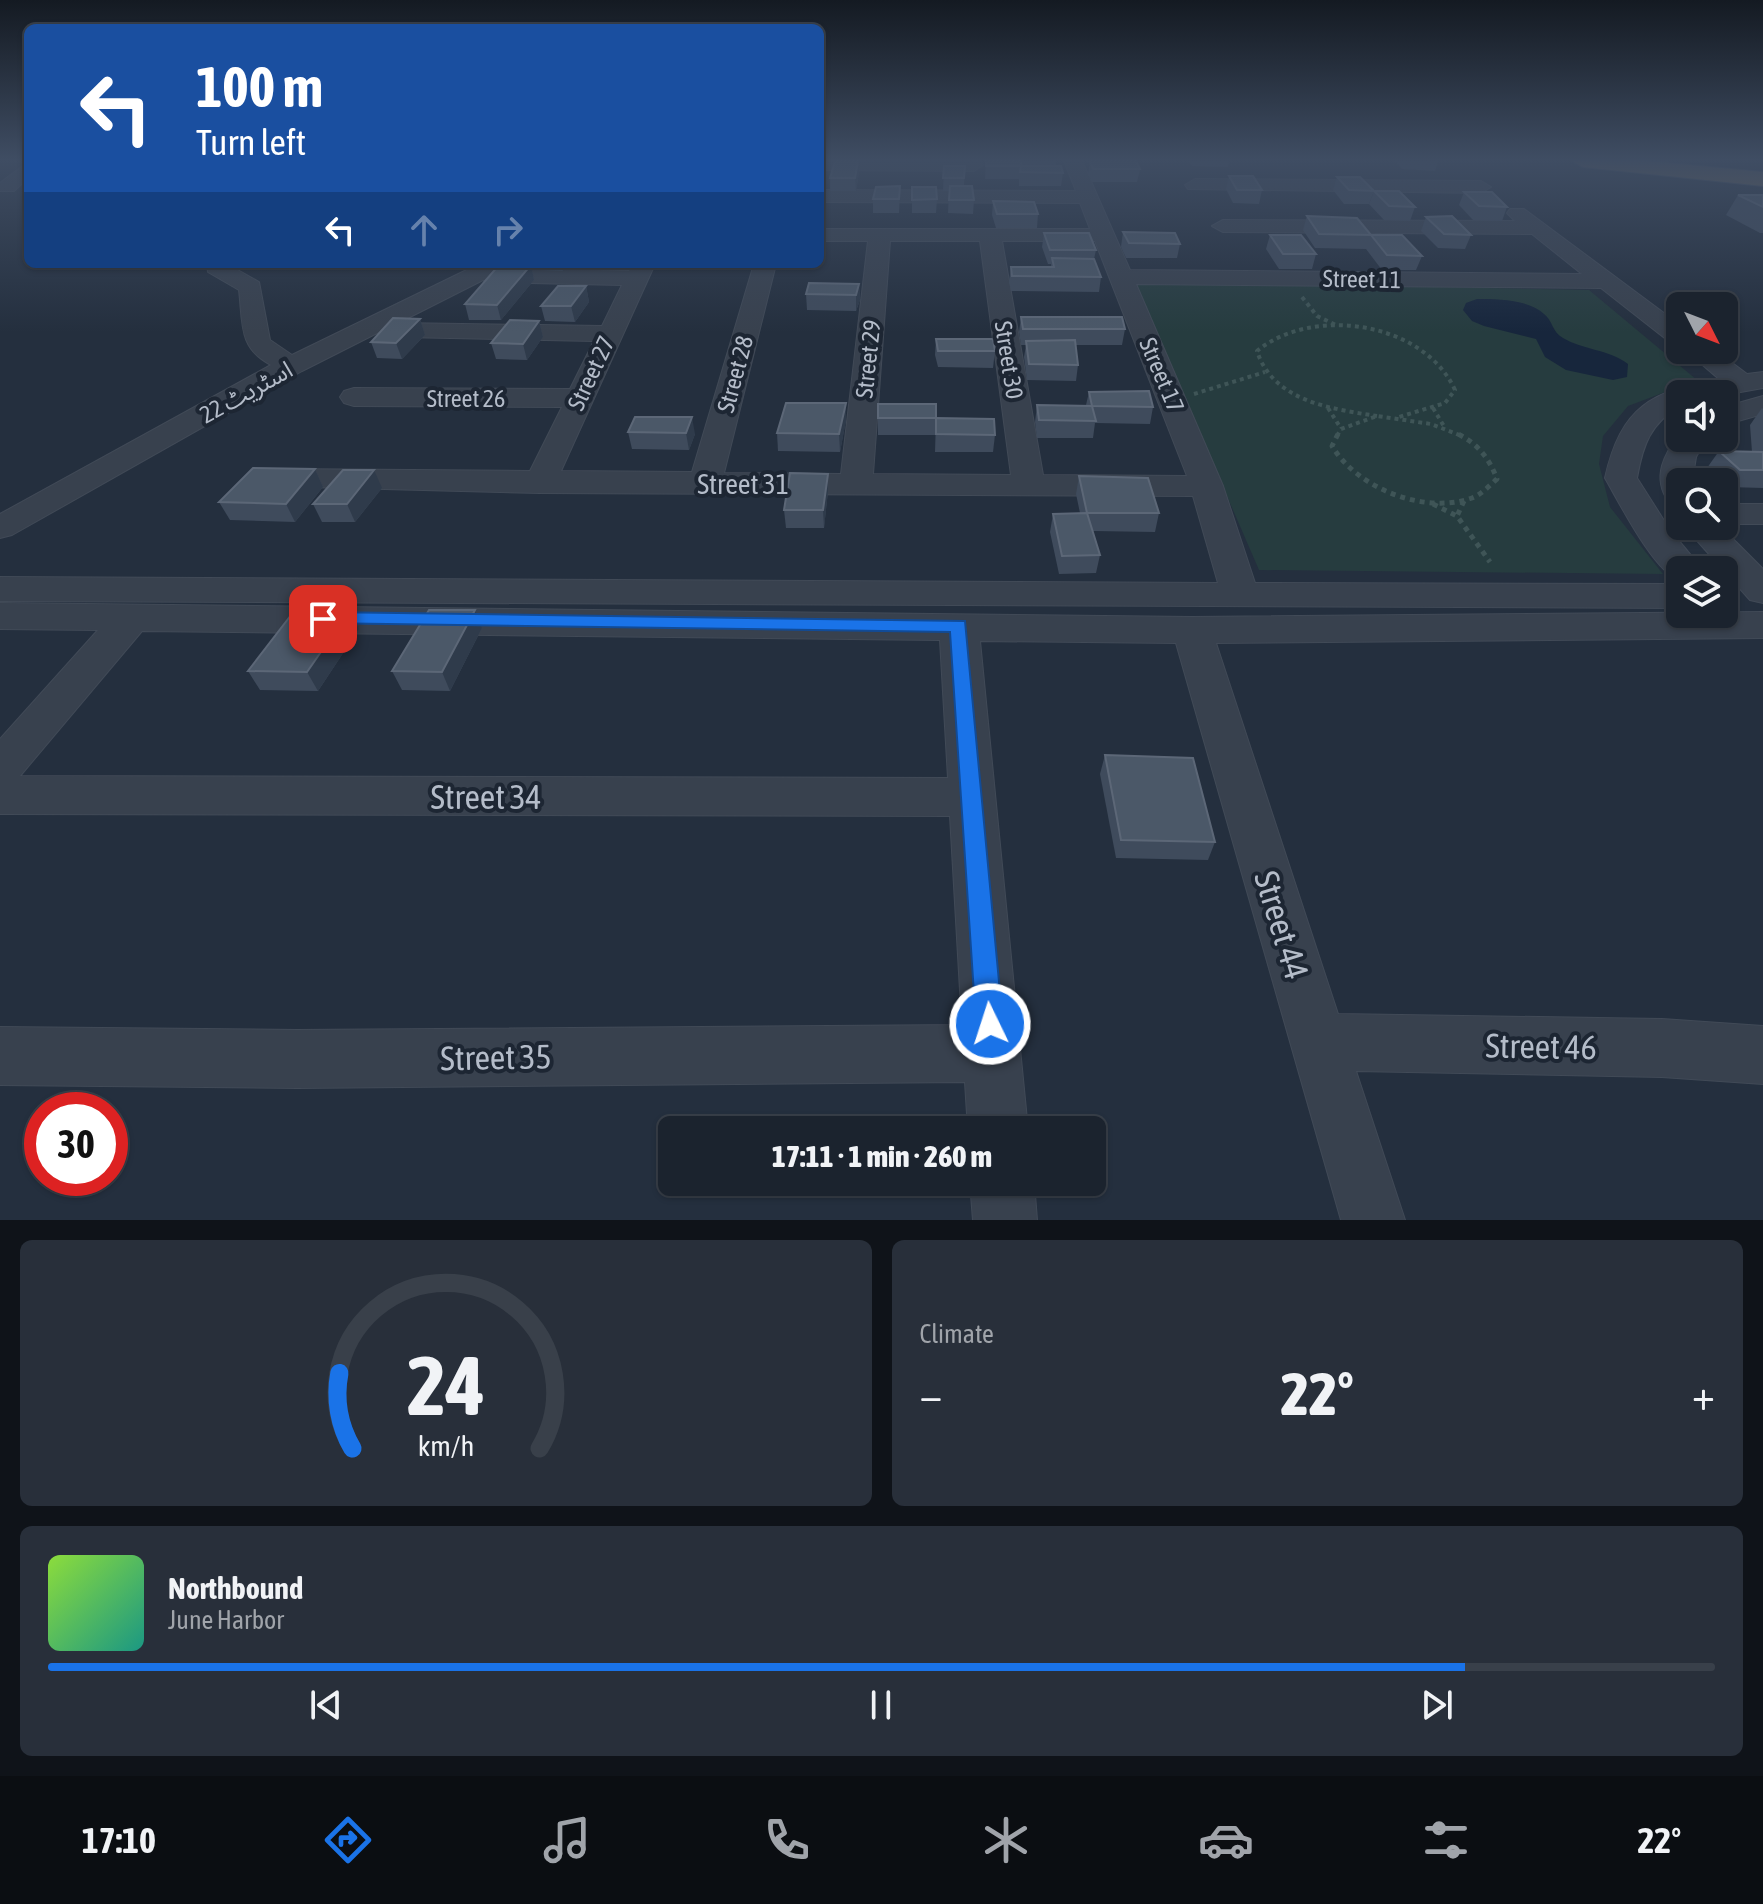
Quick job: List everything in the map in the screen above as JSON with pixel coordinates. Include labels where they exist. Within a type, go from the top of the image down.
[{"type":"street","name":"Street 17","points":[[1094,218],[1207,486],[1240,594]]},
{"type":"street","points":[[1217,218],[1254,278]]},
{"type":"street","points":[[1522,218],[1666,326]]},
{"type":"street","points":[[1542,218],[1666,309]]},
{"type":"street","points":[[1223,226],[1536,228]]},
{"type":"street","points":[[824,235],[1101,235]]},
{"type":"street","name":"Street 29","points":[[856,484],[880,235]]},
{"type":"street","name":"Street 30","points":[[990,235],[1029,485]]},
{"type":"street","points":[[218,268],[251,287],[254,339],[265,353],[292,365]]},
{"type":"street","name":"Street 28","points":[[705,484],[764,268]]},
{"type":"street","points":[[493,270],[641,271]]},
{"type":"street","name":"اسٹریٹ 22","points":[[0,528],[292,365],[493,270]]},
{"type":"street","name":"Street 27","points":[[540,483],[641,271]]},
{"type":"street","name":"Street 11","points":[[1118,277],[1606,281]]},
{"type":"street","points":[[403,329],[609,334]]},
{"type":"street","points":[[1725,364],[1755,380]]},
{"type":"street","points":[[1738,364],[1755,380]]},
{"type":"street","name":"Street 26","points":[[354,397],[579,398]]},
{"type":"street","points":[[1666,401],[1650,409],[1628,442],[1621,478],[1657,536],[1673,556]]},
{"type":"street","points":[[1738,412],[1763,405]]},
{"type":"street","points":[[1640,424],[1666,432]]},
{"type":"street","name":"Street 31","points":[[279,479],[1207,486]]},
{"type":"street","points":[[1738,514],[1762,515]]},
{"type":"street","points":[[0,589],[801,609],[959,626],[1192,630],[1742,622],[1763,593],[1714,540]]},
{"type":"street","points":[[0,616],[801,609],[1240,594],[1666,596]]},
{"type":"street","points":[[0,769],[132,617]]},
{"type":"street","points":[[959,626],[997,1116]]},
{"type":"street","name":"Street 44","points":[[1192,630],[1373,1220]]},
{"type":"street","name":"Street 34","points":[[0,795],[972,797]]},
{"type":"street","name":"Street 46","points":[[1318,1042],[1662,1048],[1763,1055]]},
{"type":"street","name":"Street 35","points":[[0,1056],[297,1059],[992,1053]]},
{"type":"street","points":[[1003,1196],[1005,1220]]},
{"type":"path","points":[[1301,296],[1317,316],[1341,327]]},
{"type":"path","points":[[1309,326],[1317,316]]},
{"type":"path","points":[[1377,416],[1340,427],[1329,441],[1332,454],[1343,468],[1388,493],[1428,501],[1464,501],[1489,491],[1497,479],[1494,465],[1482,450],[1449,431],[1399,417],[1326,406],[1294,394],[1265,372],[1259,364],[1257,351],[1266,339],[1282,331],[1309,326],[1341,327],[1393,337],[1440,361],[1453,376],[1455,390],[1445,403],[1399,417]]},
{"type":"path","points":[[1196,394],[1265,372]]},
{"type":"path","points":[[1326,406],[1340,427]]},
{"type":"path","points":[[1433,408],[1449,431]]},
{"type":"path","points":[[1428,501],[1457,516],[1490,562]]},
{"type":"path","points":[[1457,516],[1464,501]]},
{"type":"green space","points":[[1134,281],[1589,290],[1666,354],[1666,364],[1678,364],[1697,380],[1666,380],[1666,392],[1628,406],[1603,436],[1599,464],[1610,507],[1663,574],[1259,570]]},
{"type":"water","points":[[1477,299],[1530,305],[1547,317],[1563,338],[1612,355],[1628,364],[1627,377],[1613,380],[1566,370],[1545,357],[1536,339],[1472,321],[1463,310],[1466,303]]},
{"type":"building","points":[[1308,218],[1357,218],[1371,235],[1319,234]]},
{"type":"building","points":[[1427,218],[1454,218],[1471,235],[1444,234]]},
{"type":"building","points":[[1123,232],[1175,233],[1180,244],[1129,243]]},
{"type":"building","points":[[1044,233],[1089,233],[1096,250],[1050,250]]},
{"type":"building","points":[[1270,235],[1301,235],[1316,254],[1283,254]]},
{"type":"building","points":[[1371,235],[1402,235],[1422,256],[1387,255]]},
{"type":"building","points":[[1052,258],[1094,259],[1101,277],[1012,276],[1011,267],[1054,267]]},
{"type":"building","points":[[496,268],[528,268],[497,305],[465,304]]},
{"type":"building","points":[[809,283],[859,284],[856,295],[806,294]]},
{"type":"building","points":[[558,286],[586,286],[571,306],[541,306]]},
{"type":"building","points":[[1021,317],[1122,317],[1125,329],[1023,329]]},
{"type":"building","points":[[393,318],[420,319],[396,343],[371,342]]},
{"type":"building","points":[[510,320],[539,321],[523,344],[491,343]]},
{"type":"building","points":[[936,339],[993,339],[995,351],[938,351]]},
{"type":"building","points":[[1075,340],[1078,365],[1029,364],[1026,341]]},
{"type":"building","points":[[1149,391],[1153,407],[1092,406],[1089,392]]},
{"type":"building","points":[[786,403],[846,403],[839,434],[777,433]]},
{"type":"building","points":[[878,404],[936,404],[936,418],[878,418]]},
{"type":"building","points":[[1037,405],[1092,406],[1096,421],[1039,420]]},
{"type":"building","points":[[635,417],[692,417],[686,433],[628,432]]},
{"type":"building","points":[[936,418],[994,419],[995,435],[936,434]]},
{"type":"building","points":[[1720,452],[1763,452],[1763,470],[1738,468]]},
{"type":"building","points":[[253,468],[315,469],[286,504],[219,502]]},
{"type":"building","points":[[343,470],[374,470],[347,504],[313,504]]},
{"type":"building","points":[[790,473],[828,474],[823,510],[784,510]]},
{"type":"building","points":[[1079,476],[1148,478],[1159,513],[1087,513]]},
{"type":"building","points":[[1087,513],[1100,555],[1062,556],[1053,514]]},
{"type":"building","points":[[295,610],[350,610],[307,672],[248,671]]},
{"type":"building","points":[[429,610],[475,610],[442,672],[392,671]]},
{"type":"building","points":[[1105,755],[1193,758],[1215,842],[1121,840]]},
{"type":"route","points":[[323,619],[959,626],[990,1024]]}]
